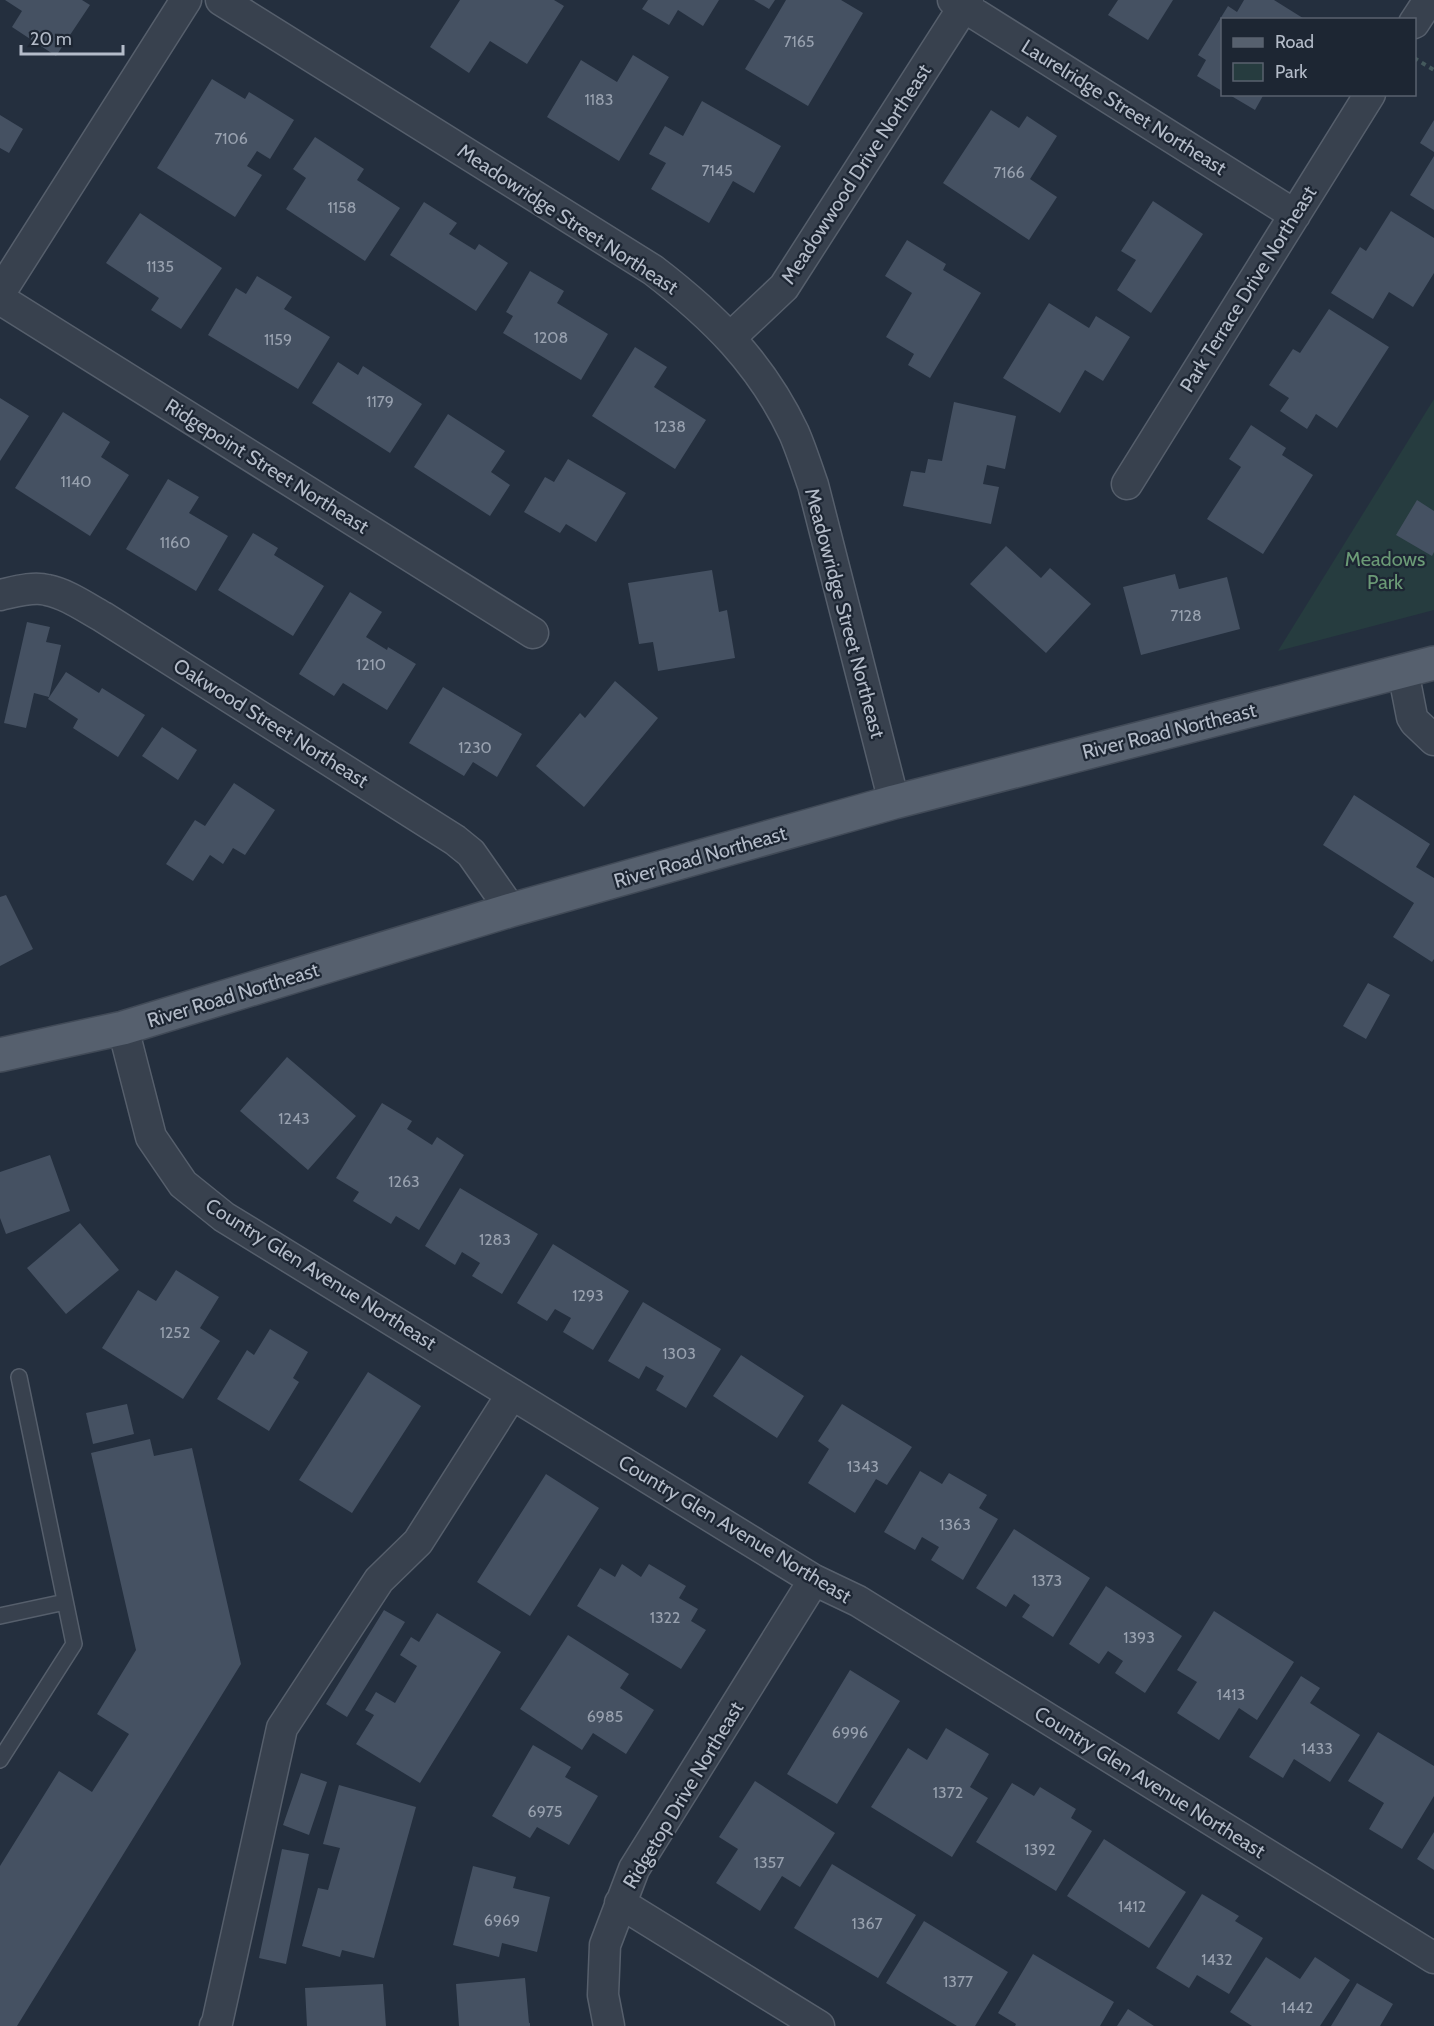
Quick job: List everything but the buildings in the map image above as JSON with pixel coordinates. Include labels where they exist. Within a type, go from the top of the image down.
[{"type":"main road","name":"River Road Northeast","points":[[0,1055],[123,1028],[510,910],[894,802],[1434,663]]},
{"type":"street","points":[[0,293],[186,0]]},
{"type":"street","name":"Meadowridge Street Northeast","points":[[221,0],[653,270],[705,312],[730,337],[776,399],[794,434],[813,485],[894,802]]},
{"type":"street","points":[[1416,20],[1429,0]]},
{"type":"street","name":"Meadowwood Drive Northeast","points":[[730,337],[784,286],[961,2]]},
{"type":"street","name":"Laurelridge Street Northeast","points":[[961,2],[1295,215]]},
{"type":"street","name":"Park Terrace Drive Northeast","points":[[1127,484],[1369,96]]},
{"type":"street","name":"Ridgepoint Street Northeast","points":[[0,299],[533,633]]},
{"type":"street","name":"Oakwood Street Northeast","points":[[0,595],[45,589],[68,598],[103,617],[455,840],[471,853],[510,910]]},
{"type":"street","points":[[1403,671],[1412,717],[1434,740]]},
{"type":"street","name":"Country Glen Avenue Northeast","points":[[123,1028],[151,1137],[183,1184],[224,1217],[814,1580],[858,1601],[1434,1958]]},
{"type":"street","points":[[214,2026],[217,2023],[282,1728],[379,1580],[418,1542],[512,1394]]},
{"type":"street","name":"Ridgetop Drive Northeast","points":[[609,2026],[603,1995],[605,1945],[634,1869],[814,1580]]},
{"type":"street","points":[[620,1903],[819,2026]]},
{"type":"lane","points":[[0,1761],[74,1644],[19,1377]]},
{"type":"lane","points":[[0,1616],[65,1602]]},
{"type":"path","points":[[1416,59],[1434,70]]},
{"type":"green space","name":"Meadows Park","points":[[1434,399],[1434,610],[1278,651]]}]
